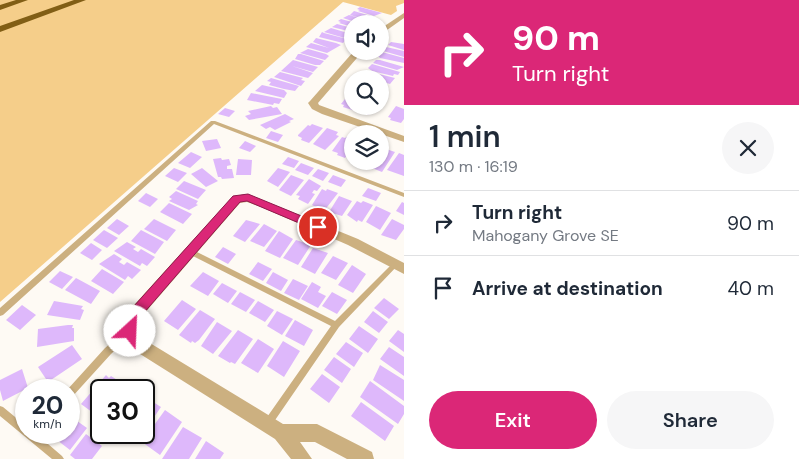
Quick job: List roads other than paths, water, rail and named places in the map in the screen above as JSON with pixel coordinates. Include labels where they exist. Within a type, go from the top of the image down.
[{"type":"highway","points":[[0,8],[24,0]]},
{"type":"highway","points":[[0,29],[82,0]]},
{"type":"street","points":[[389,24],[403,11]]},
{"type":"street","points":[[351,60],[313,103],[315,107],[404,139]]},
{"type":"street","points":[[303,459],[274,428],[134,342],[130,331],[130,320],[237,199],[248,198],[353,242],[400,266]]},
{"type":"street","points":[[274,428],[317,433],[365,459]]},
{"type":"lane","points":[[0,314],[213,122],[404,195]]},
{"type":"lane","points":[[191,252],[336,325]]},
{"type":"lane","points":[[274,428],[336,325],[400,266]]},
{"type":"lane","points":[[80,382],[108,351],[130,331]]},
{"type":"lane","points":[[0,410],[15,422]]},
{"type":"lane","points":[[42,444],[59,459]]}]
